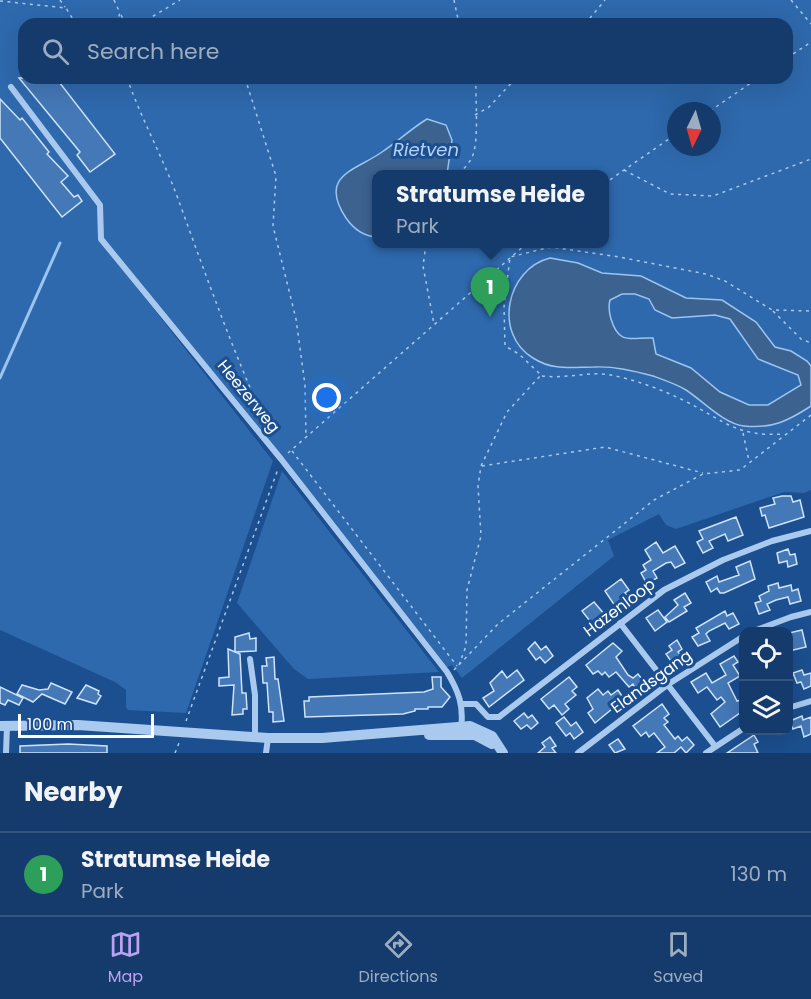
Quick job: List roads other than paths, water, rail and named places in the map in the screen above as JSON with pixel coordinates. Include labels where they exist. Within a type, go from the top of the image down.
[{"type":"street","name":"Heezerweg","points":[[11,87],[100,205],[101,239],[281,459],[447,672],[459,692],[462,704],[461,730]]},
{"type":"street","name":"Hazenloop","points":[[462,704],[476,704],[492,719],[499,717],[664,590],[690,575],[772,541],[811,531]]},
{"type":"street","points":[[762,627],[811,612]]},
{"type":"street","points":[[620,623],[715,746]]},
{"type":"street","name":"Elandsgang","points":[[578,753],[667,685],[739,639]]},
{"type":"street","points":[[250,659],[255,695],[255,737]]},
{"type":"street","points":[[793,707],[811,701]]},
{"type":"street","points":[[6,753],[3,726],[78,725],[268,738],[322,738],[461,730],[501,750]]},
{"type":"street","points":[[706,753],[739,731]]},
{"type":"street","points":[[266,753],[268,738]]},
{"type":"water","name":"Rietven","points":[[427,119],[446,125],[452,140],[448,170],[372,170],[372,236],[363,233],[349,222],[338,204],[336,192],[338,183],[351,170],[382,152]]},
{"type":"water","points":[[550,258],[578,263],[602,273],[641,276],[686,298],[722,300],[756,322],[775,347],[791,351],[807,361],[811,366],[811,406],[779,423],[754,427],[744,426],[721,417],[682,388],[653,376],[616,368],[563,367],[540,362],[520,347],[509,319],[510,303],[515,288],[523,275],[535,264]],"holes":[[[622,294],[635,294],[649,299],[655,310],[672,318],[715,315],[730,319],[758,359],[798,375],[801,385],[768,405],[749,405],[720,392],[691,368],[656,354],[653,338],[633,339],[622,337],[618,333],[610,314],[610,300]]]},
{"type":"waterway","points":[[0,378],[60,243]]},
{"type":"place","name":"Stratumse Heide","points":[[490,317]]}]
